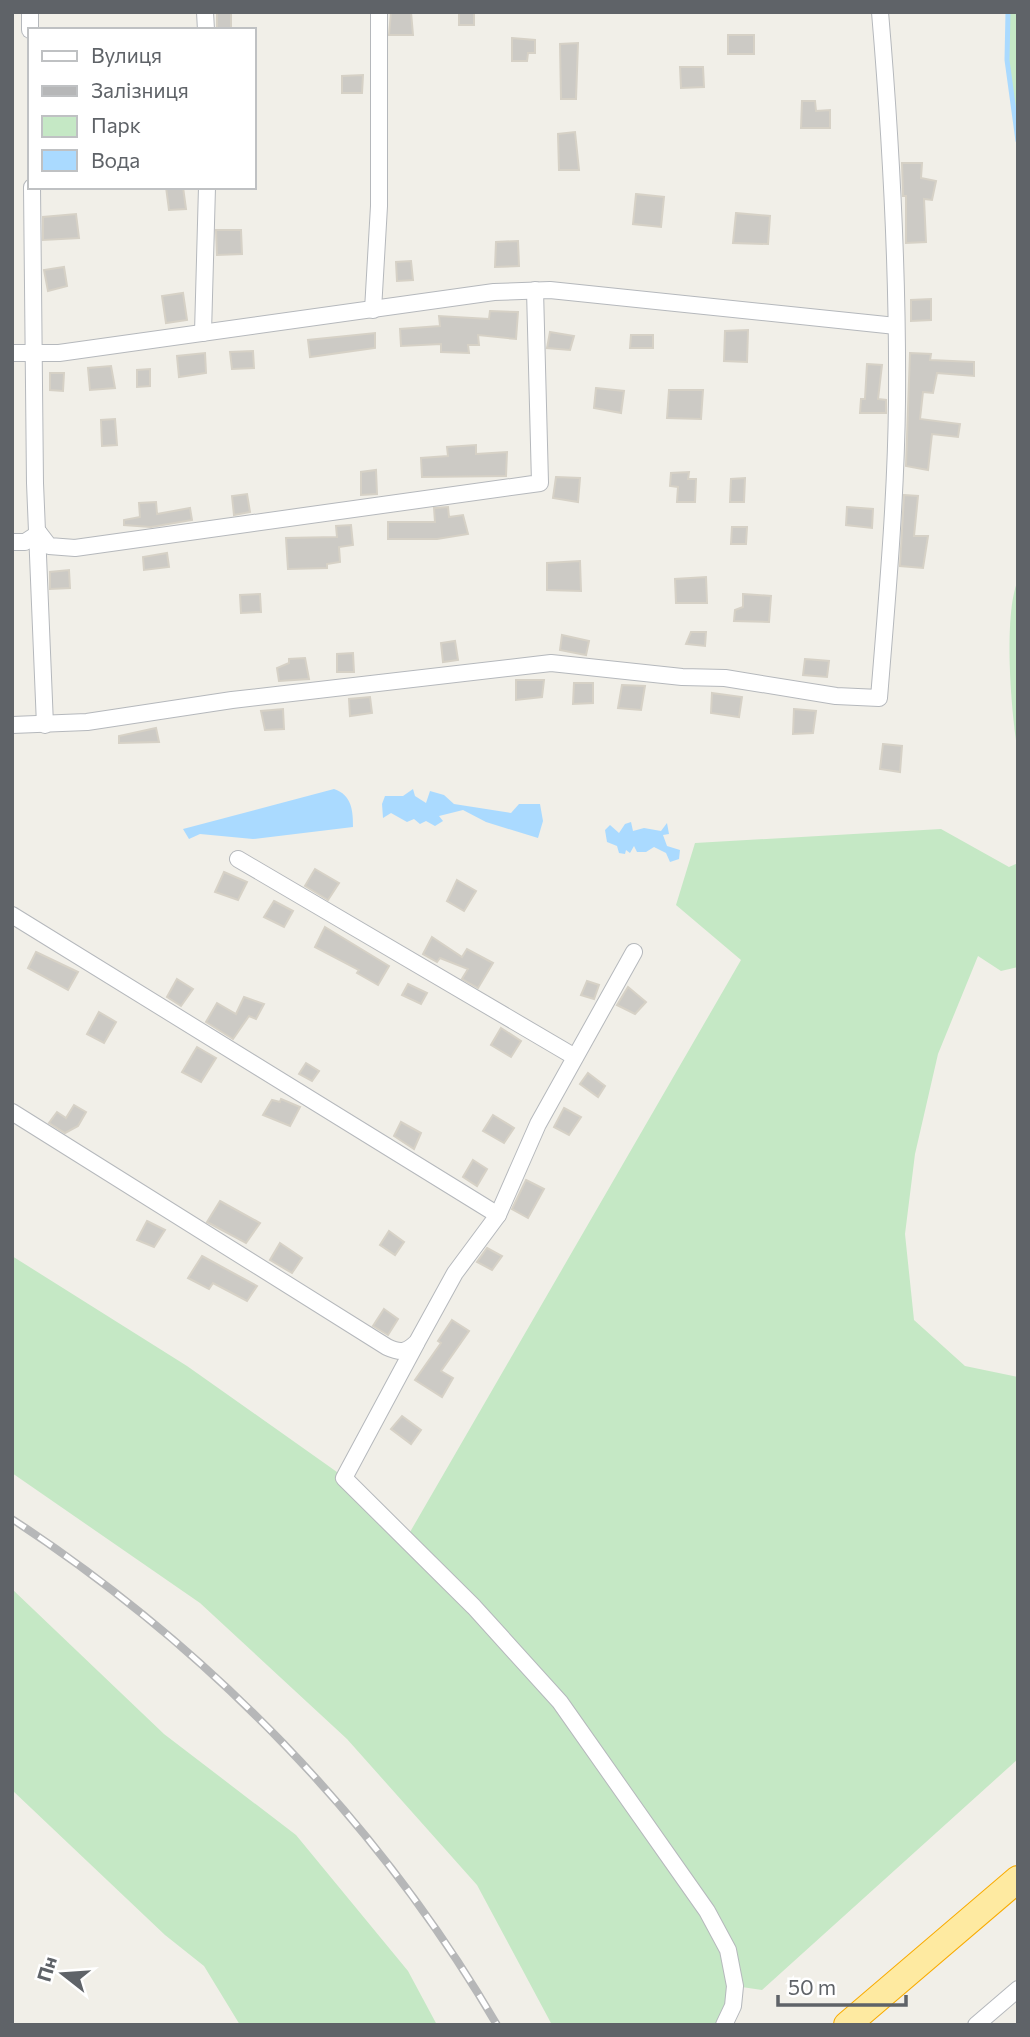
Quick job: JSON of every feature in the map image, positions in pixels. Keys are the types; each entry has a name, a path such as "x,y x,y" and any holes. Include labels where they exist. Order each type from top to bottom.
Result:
{"highway":[{"path":"847,2025 1018,1879"}],"street":[{"path":"373,310 379,206 379,12"},
{"path":"12,725 45,725 551,663 682,677 725,678 836,695 879,698 893,500 896,326 887,92 880,12"},
{"path":"32,189 35,483 45,725"},
{"path":"203,333 207,189"},
{"path":"39,533 49,546 75,548 540,483 535,290"},
{"path":"12,353 59,353 494,292 535,290 896,326"},
{"path":"12,542 25,542 39,533"},
{"path":"238,859 575,1057"},
{"path":"12,915 498,1215"},
{"path":"634,953 538,1124 498,1215 455,1273 344,1478 474,1608 560,1702 707,1911 728,1950 735,1986 733,2006 724,2025"},
{"path":"12,1112 387,1347 399,1353 409,1351 417,1342"},
{"path":"976,2025 1018,1989"}],"green space":[{"path":"1008,12 1018,12 1018,141 1007,60"},
{"path":"1018,580 1018,753 1011,690 1010,640 1013,596"},
{"path":"941,829 1009,867 1018,863 1018,967 1001,971 978,956 938,1054 915,1154 905,1234 914,1320 965,1366 1018,1377 1018,1759 762,1990 735,1986 724,2025 552,2025 477,1885 347,1739 200,1603 12,1473 12,1256 187,1366 344,1477 406,1539 741,960 676,905 695,843"},
{"path":"12,1589 164,1734 296,1835 408,1971 437,2025 240,2025 204,1966 165,1935 12,1790"}],"water":[{"path":"334,789 348,799 353,827 253,839 200,834 189,839 183,829"},
{"path":"413,789 415,796 426,803 430,791 444,795 454,804 511,813 519,804 540,804 543,821 538,838 486,822 463,810 439,816 443,821 435,826 426,821 420,824 414,819 407,822 391,813 383,818 382,804 385,796 403,796"},
{"path":"631,822 633,831 644,828 661,831 667,823 669,834 663,835 667,846 680,850 679,859 670,862 666,853 654,847 646,852 637,852 634,846 630,853 626,850 625,854 619,853 617,846 607,842 605,830 610,825 619,833 625,824"}],"building":[{"path":"217,12 231,12 231,28 217,28"},
{"path":"391,12 411,12 413,35 389,35"},
{"path":"459,12 474,12 474,25 459,25"},
{"path":"728,35 754,35 754,54 728,54"},
{"path":"512,38 535,40 535,53 528,53 527,61 512,61"},
{"path":"578,43 576,99 561,99 560,44"},
{"path":"680,67 703,67 704,87 681,88"},
{"path":"363,75 362,93 342,93 342,76"},
{"path":"802,101 815,101 816,111 830,110 830,128 801,128"},
{"path":"575,132 579,170 559,170 558,134"},
{"path":"902,163 922,163 921,178 936,181 932,200 924,199 926,242 906,243 906,196 903,196"},
{"path":"166,189 183,189 186,209 169,210"},
{"path":"636,194 664,197 661,227 633,224"},
{"path":"736,213 770,216 768,244 733,243"},
{"path":"76,214 79,238 43,240 43,217"},
{"path":"216,230 241,230 242,254 217,255"},
{"path":"518,241 519,266 495,267 496,242"},
{"path":"411,261 413,280 397,281 396,262"},
{"path":"64,267 67,286 48,291 44,270"},
{"path":"183,293 187,320 166,323 162,296"},
{"path":"931,299 931,320 911,321 911,300"},
{"path":"490,311 518,312 516,339 478,335 479,345 468,345 469,353 441,352 441,344 401,346 400,329 440,326 439,316 489,319"},
{"path":"748,330 747,362 724,361 725,331"},
{"path":"550,332 574,336 570,350 547,348"},
{"path":"375,333 375,348 310,357 308,340"},
{"path":"631,335 653,335 653,348 630,348"},
{"path":"253,351 254,368 232,369 230,352"},
{"path":"205,353 206,373 179,377 177,356"},
{"path":"910,353 931,354 930,360 974,362 974,376 937,373 933,393 923,392 920,419 960,424 958,437 932,434 928,470 906,466"},
{"path":"867,364 882,365 878,399 886,400 886,413 860,413 861,399 865,399"},
{"path":"111,366 115,388 90,390 88,368"},
{"path":"150,369 150,386 137,387 137,370"},
{"path":"50,373 64,373 63,391 50,390"},
{"path":"596,388 624,391 621,413 594,408"},
{"path":"669,390 703,390 701,419 667,418"},
{"path":"115,419 117,445 102,446 101,420"},
{"path":"476,445 476,454 507,452 506,476 422,477 421,458 448,456 447,447"},
{"path":"376,470 377,494 361,495 361,472"},
{"path":"689,472 688,479 696,479 695,502 677,502 678,487 670,486 671,473"},
{"path":"556,477 580,478 578,502 553,498"},
{"path":"745,478 744,502 730,502 731,479"},
{"path":"247,494 250,512 234,515 232,496"},
{"path":"904,495 918,496 914,536 928,536 923,568 900,566"},
{"path":"156,502 157,514 190,508 192,520 151,527 124,525 124,520 140,517 139,503"},
{"path":"448,507 449,517 463,515 468,534 437,539 388,539 388,522 435,522 434,508"},
{"path":"847,507 873,509 872,528 846,525"},
{"path":"351,525 353,545 339,547 340,562 327,564 327,568 288,569 286,538 337,537 336,526"},
{"path":"732,527 747,527 746,544 731,544"},
{"path":"167,553 169,567 144,570 143,557"},
{"path":"580,561 581,591 547,590 547,563"},
{"path":"69,570 70,588 50,589 50,572"},
{"path":"706,577 707,603 676,603 675,579"},
{"path":"260,594 261,612 241,613 240,595"},
{"path":"743,594 771,596 769,622 734,621 735,610 743,607"},
{"path":"691,632 706,632 705,646 686,644"},
{"path":"562,635 589,641 586,655 560,650"},
{"path":"455,641 458,660 443,662 441,643"},
{"path":"353,653 354,672 337,672 337,654"},
{"path":"305,658 309,679 279,681 277,668 289,663 289,659"},
{"path":"805,659 829,661 827,677 803,675"},
{"path":"516,680 544,680 542,697 516,700"},
{"path":"574,683 593,683 593,703 573,704"},
{"path":"622,685 645,686 641,710 618,708"},
{"path":"712,693 742,697 739,717 711,713"},
{"path":"370,697 372,713 350,716 349,699"},
{"path":"283,709 284,729 265,730 261,711"},
{"path":"794,709 816,711 813,733 793,734"},
{"path":"156,728 159,742 119,743 119,736"},
{"path":"883,744 902,746 900,772 880,769"},
{"path":"315,869 339,883 328,900 305,886"},
{"path":"224,872 247,882 238,900 215,892"},
{"path":"457,880 476,891 464,911 447,901"},
{"path":"274,901 293,911 284,927 264,917"},
{"path":"325,927 389,966 378,985 357,973 359,970 315,947"},
{"path":"432,937 462,957 467,949 493,963 478,988 462,979 468,969 440,958 437,962 423,954"},
{"path":"36,952 78,972 68,990 28,968"},
{"path":"177,979 193,989 181,1006 167,997"},
{"path":"587,981 599,985 594,999 581,995"},
{"path":"408,984 427,993 421,1004 402,995"},
{"path":"628,987 646,1002 635,1014 617,1005"},
{"path":"244,997 264,1004 256,1019 249,1016 233,1039 206,1022 217,1003 236,1014"},
{"path":"99,1012 116,1022 104,1043 87,1034"},
{"path":"501,1028 521,1041 511,1057 491,1045"},
{"path":"197,1047 216,1058 201,1082 182,1072"},
{"path":"306,1063 319,1071 312,1081 299,1074"},
{"path":"588,1073 605,1086 598,1097 580,1084"},
{"path":"281,1099 300,1107 290,1126 263,1115 272,1100 280,1102"},
{"path":"74,1105 86,1112 78,1126 65,1133 49,1123 57,1112 66,1118"},
{"path":"564,1108 581,1117 569,1135 554,1127"},
{"path":"493,1115 514,1128 504,1143 483,1131"},
{"path":"401,1122 421,1133 414,1149 394,1136"},
{"path":"473,1160 487,1169 477,1186 463,1177"},
{"path":"526,1180 544,1189 528,1218 512,1209"},
{"path":"220,1201 260,1223 246,1243 207,1222"},
{"path":"147,1221 165,1230 154,1247 137,1240"},
{"path":"389,1231 404,1242 395,1255 380,1245"},
{"path":"280,1243 302,1258 292,1273 270,1260"},
{"path":"487,1248 502,1256 492,1270 477,1262"},
{"path":"202,1256 257,1286 247,1301 213,1283 209,1289 188,1278"},
{"path":"384,1309 398,1319 388,1335 373,1326"},
{"path":"452,1320 469,1331 441,1371 453,1378 442,1397 415,1380 441,1343 438,1341"},
{"path":"402,1416 421,1430 411,1444 391,1429"}],"waterway":[{"path":"1008,12 1007,60 1018,141"}],"railway":[{"path":"12,1519 85,1569 154,1624 221,1682 284,1744 343,1809 399,1878 450,1950 497,2025"}]}
